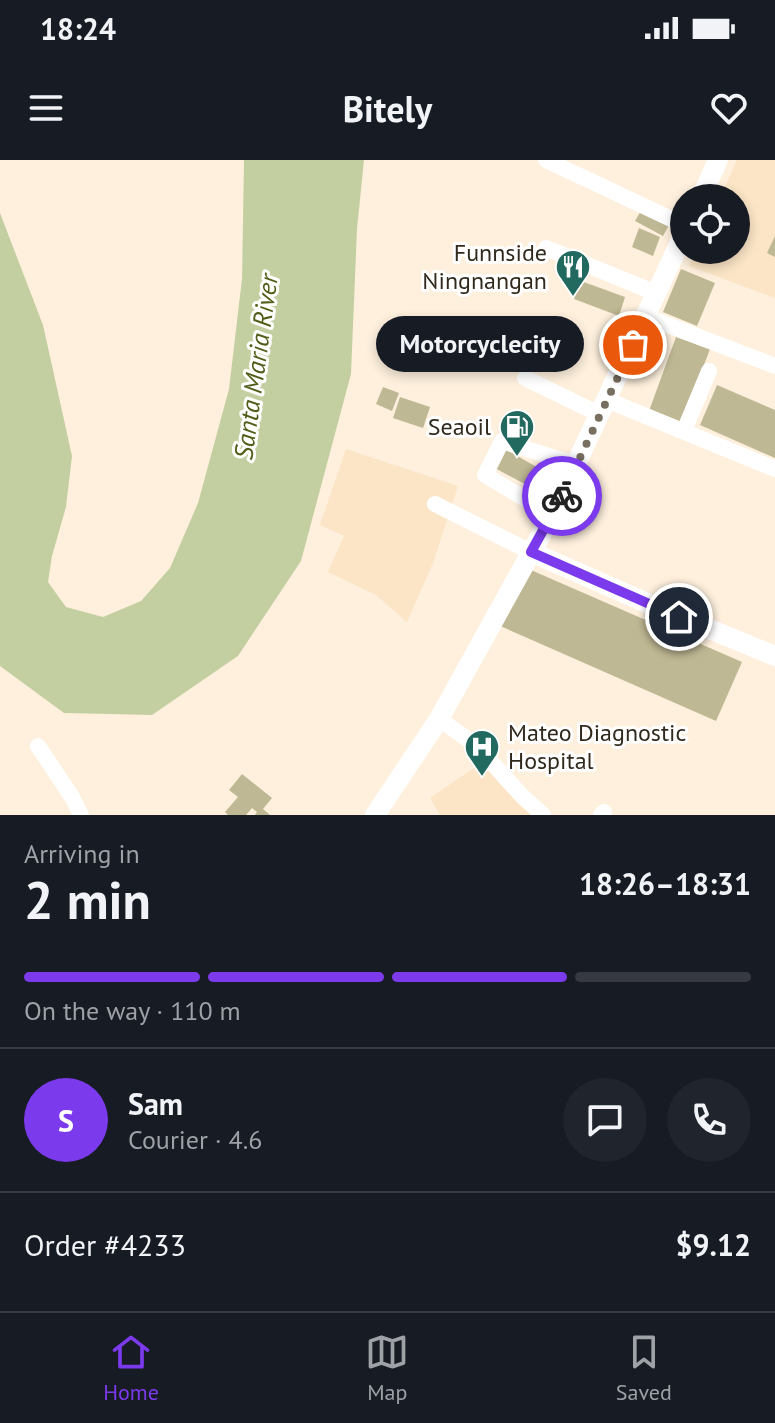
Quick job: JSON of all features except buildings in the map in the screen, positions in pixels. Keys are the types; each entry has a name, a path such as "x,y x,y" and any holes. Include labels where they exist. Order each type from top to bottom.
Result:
{"main road":[{"path":"707,184 718,160"},
{"path":"375,815 439,719 552,515 670,264"},
{"path":"531,552 775,656"}],"street":[{"path":"546,160 670,218"},
{"path":"546,248 656,293"},
{"path":"647,317 775,366"},
{"path":"684,431 709,371"},
{"path":"525,378 603,407 684,431 775,469"},
{"path":"552,515 485,475 502,441 577,465"},
{"path":"435,504 531,552"},
{"path":"439,719 477,746 543,815"},
{"path":"38,746 81,815"}],"shaded area":[{"path":"737,160 775,160 775,298 689,266 750,264 750,184 726,184"},
{"path":"346,449 458,486 433,563 407,622 376,595 328,572 344,536 320,525"},
{"name":"Mateo Diagnostic Hospital","path":"487,759 538,815 440,815 430,798"}],"water":[{"name":"Santa Maria River","path":"244,160 364,160 357,229 351,374 301,561 238,656 152,715 64,713 0,666 0,213 43,325 72,456 66,507 48,582 66,607 103,617 141,601 170,568 198,503 229,389 242,279"}],"way so far":[{"path":"562,496 633,345"}],"place":[{"name":"Funnside Ningnangan","path":"573,298"},
{"name":"Motorcyclecity","path":"633,345"},
{"name":"Seaoil","path":"517,458"},
{"name":"Mateo Diagnostic Hospital","path":"482,778"}],"route":[{"path":"562,496 531,552 679,617"}]}
